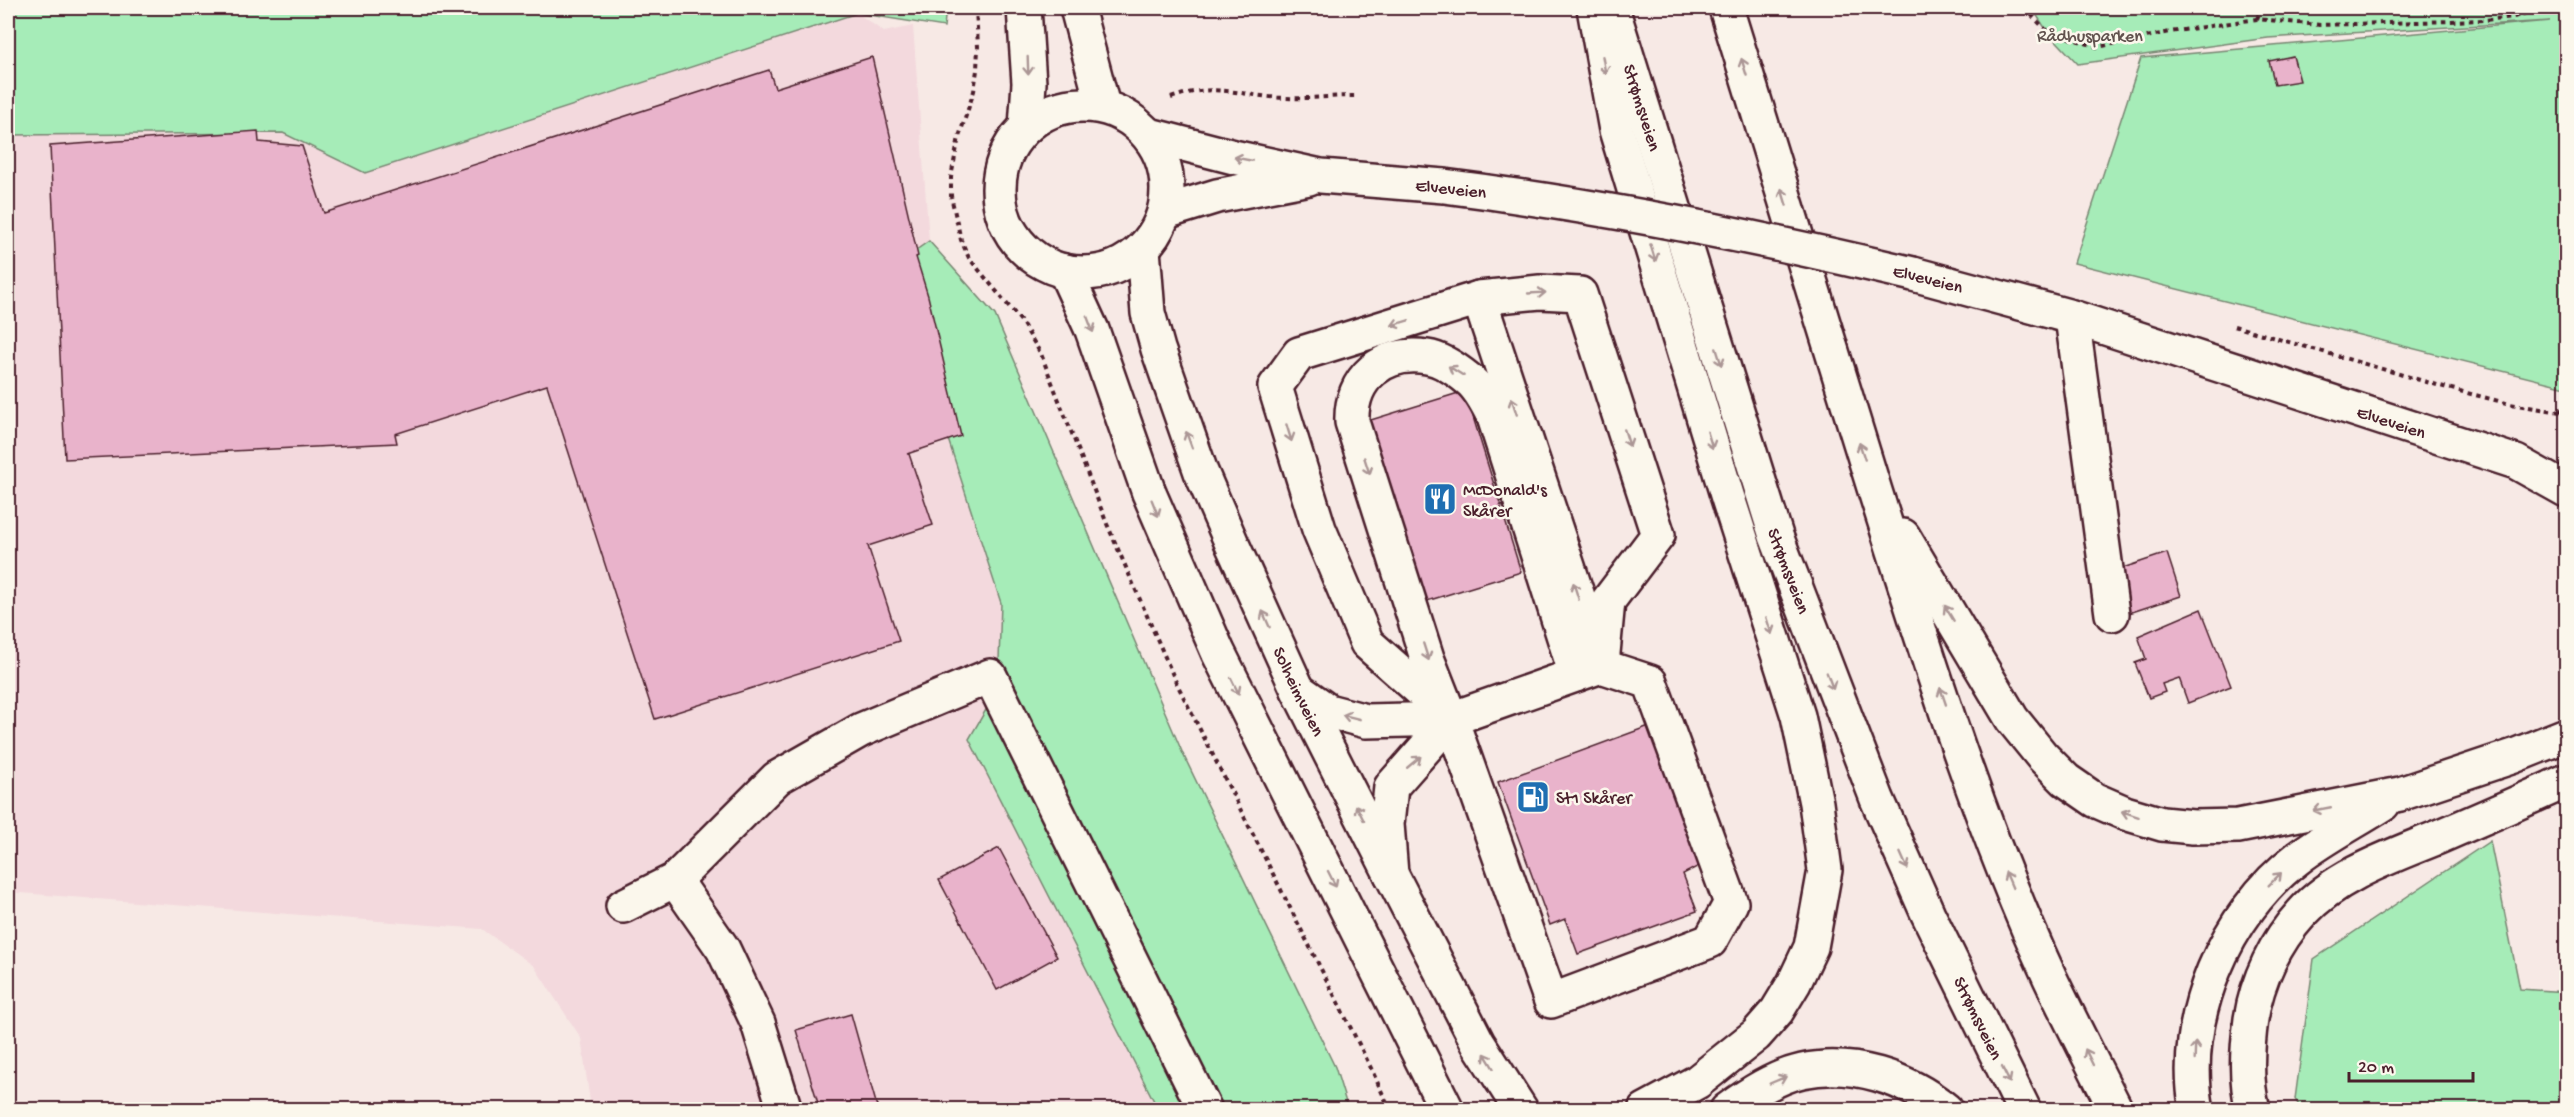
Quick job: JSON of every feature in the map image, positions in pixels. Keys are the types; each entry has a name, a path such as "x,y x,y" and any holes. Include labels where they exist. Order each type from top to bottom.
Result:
{"main road":[{"path":"1024,8 1029,83 1026,127"},
{"path":"1077,8 1103,106"},
{"path":"1594,8 1616,130 1798,716 1816,803 1825,870 1811,947 1777,1011 1755,1035 1706,1075 1646,1110"},
{"name":"Strømsveien","path":"1612,8 1702,301 1788,568 1877,799 1932,924 2024,1110"},
{"path":"1726,8 1917,624 2001,860 2050,977 2116,1110"},
{"path":"1082,104 1103,106 1120,112 1136,122 1149,135 1160,152 1166,171 1168,192 1165,212 1160,226 1143,249 1126,262 1107,270 1086,273 1065,271 1046,265 1029,254 1015,239 1005,221 1000,201 999,181 1003,161 1012,143 1042,114 1061,107 1082,104"},
{"name":"Elveveien","path":"1149,135 1223,155 1321,176 1444,186 1578,204 1792,245 1913,274 2072,316 2516,462 2566,490"},
{"name":"Elveveien","path":"1165,212 1217,196 1321,176"},
{"name":"Solheimveien","path":"1143,249 1148,313 1172,393 1206,482 1298,690 1478,1043 1521,1110"},
{"path":"1065,271 1092,330 1149,493 1213,642 1447,1110"},
{"path":"1451,719 1367,643 1319,529 1275,387 1299,354 1479,298 1540,292 1580,294 1658,535 1608,601 1589,670"},
{"path":"1479,298 1589,670"},
{"path":"2072,316 2112,614"},
{"path":"1298,690 1328,711 1366,721 1451,719 1589,670 1650,682 1731,903 1710,941 1551,1000 1451,719 1427,658 1352,422 1352,405 1357,390 1367,374 1385,362 1407,357 1429,357 1470,380 1483,397 1494,417 1589,670"},
{"name":"Elveveien","path":"2516,462 2566,467"},
{"path":"1873,486 2012,719 2058,772 2096,800 2125,813 2162,824 2193,827 2238,826 2400,794 2514,756 2566,735"},
{"path":"623,906 675,880 777,778 861,730 990,676 1205,1110"},
{"path":"1391,874 1387,824 1391,788 1451,719"},
{"path":"2253,1110 2248,1092 2247,1050 2254,1002 2270,958 2301,913 2333,887 2368,867 2566,781"},
{"path":"2197,1110 2194,1050 2199,1010 2213,970 2229,937 2250,906 2297,858 2400,794"},
{"path":"675,880 723,949 758,1023 785,1110"},
{"path":"1727,1110 1749,1094 1800,1071 1830,1068 1857,1070 1888,1077 1914,1088 1946,1110"}],"path":[{"path":"2025,8 2047,31 2098,47 2170,32 2257,19 2320,25 2484,20 2514,17 2542,8"},
{"path":"2257,19 2261,8"},
{"path":"1171,98 1200,90 1214,89 1285,98 1356,96"},
{"path":"2226,324 2455,390 2510,404 2566,413"},
{"path":"2560,412 2566,404"}],"shaded area":[{"path":"857,13 884,32 913,26 929,241 905,258 905,306 1001,603 998,689 970,739 1158,1109 591,1109 581,1038 534,966 482,929 8,892 8,135 283,133 365,173"}],"green space":[{"path":"8,8 946,8 944,27 857,13 365,173 283,133 8,135"},
{"name":"Rådhusparken","path":"2032,8 2566,8 2566,387 2074,263 2141,58 2550,21 2268,38 2078,64 2047,31"},
{"path":"929,241 995,315 1183,754 1335,1067 1348,1109 1158,1109 969,739 998,689 1001,603 905,306 905,258"},
{"path":"2490,841 2520,989 2566,992 2566,1109 2301,1109 2295,1099 2314,959"}],"building":[{"path":"2293,56 2300,81 2275,85 2269,61"},
{"path":"872,57 918,256 916,257 928,296 961,436 907,454 909,454 933,525 868,546 899,641 655,719 547,385 395,434 397,443 65,459 50,146 258,131 259,142 302,146 324,213 769,70 775,88"},
{"path":"1465,391 1521,572 1417,604 1361,423"},
{"path":"2167,553 2181,596 2129,613 2114,571"},
{"path":"2201,609 2231,686 2188,703 2179,678 2162,684 2165,692 2149,698 2135,663 2146,659 2138,636"},
{"path":"1660,722 1692,809 1680,813 1699,866 1683,874 1697,911 1578,954 1565,919 1550,925 1498,782"},
{"path":"999,848 1057,957 997,990 939,880"},
{"path":"851,1014 878,1110 820,1110 796,1030"}],"place":[{"name":"McDonald's Skårer","path":"1440,499"},
{"name":"St1 Skårer","path":"1533,797"}]}
